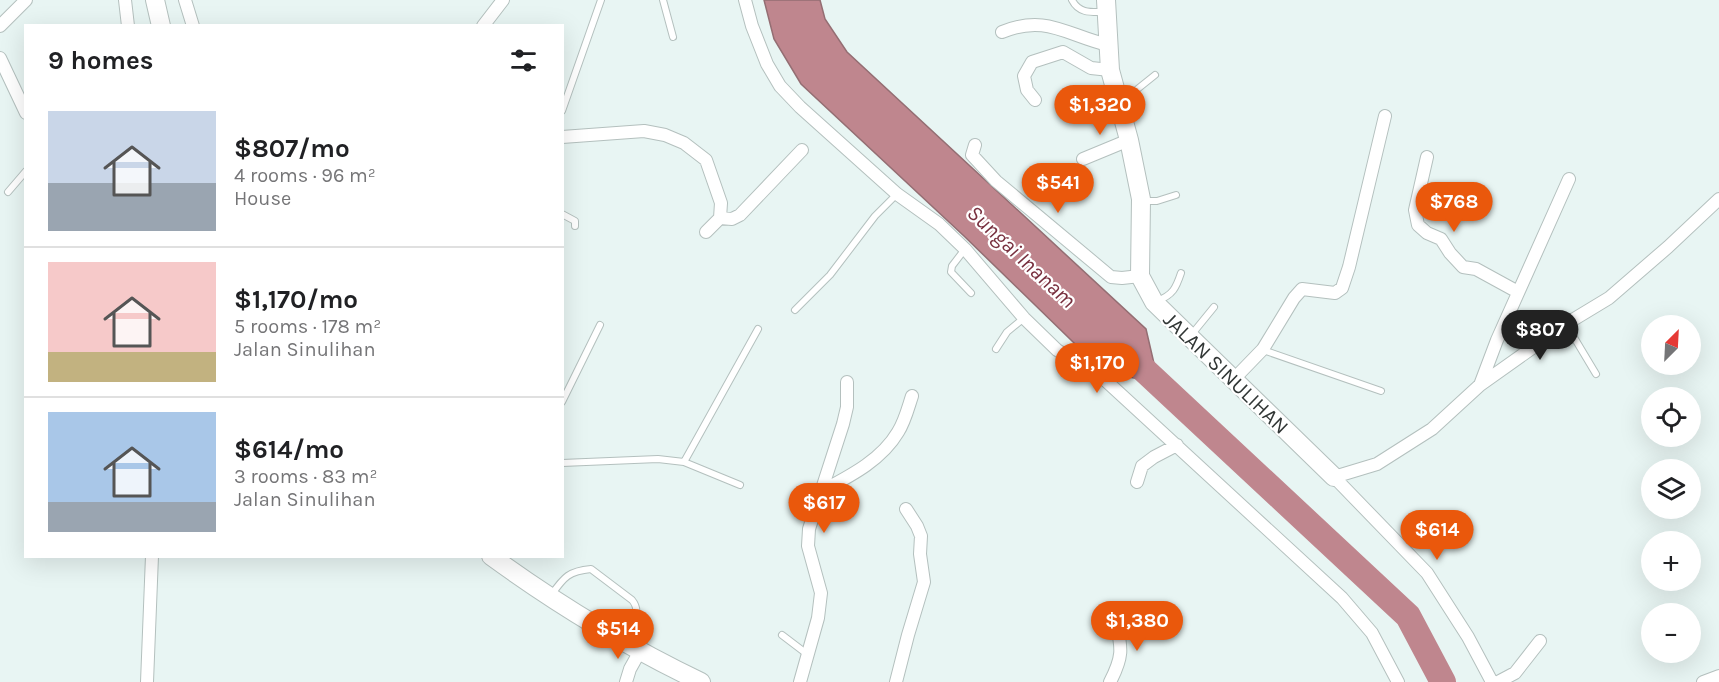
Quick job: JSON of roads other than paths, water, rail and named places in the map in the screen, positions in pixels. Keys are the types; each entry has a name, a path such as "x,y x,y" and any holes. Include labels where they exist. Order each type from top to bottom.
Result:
{"street":[{"path":"0,26 26,0"},
{"path":"125,0 128,24"},
{"path":"155,0 161,24"},
{"path":"184,0 192,24"},
{"path":"485,24 503,0"},
{"path":"745,0 752,26 767,64 780,86 800,107 897,194 939,224 965,249 1024,318 1057,350 1072,357 1104,379 1137,412 1177,445 1342,598 1372,633 1398,682"},
{"name":"JALAN SINULIHAN","path":"1106,6 1110,70 1129,140 1141,199 1140,276 1154,302 1334,477 1427,573 1468,637 1492,682"},
{"path":"1002,32 1014,27 1033,24 1050,25 1108,45"},
{"path":"1035,100 1027,90 1024,76 1032,62 1054,53 1063,52 1091,68 1110,70"},
{"path":"0,58 24,108"},
{"path":"1233,380 1263,349 1302,289 1335,292 1342,288 1350,267 1385,117"},
{"path":"564,137 644,131 665,135 684,143 706,160 721,203 720,218 706,232"},
{"path":"1083,159 1129,140"},
{"path":"975,145 972,155 996,181 1111,277 1140,276"},
{"path":"720,218 732,219 740,215 802,150"},
{"path":"1427,157 1415,210 1418,225 1427,233 1441,239 1463,267 1476,269 1518,292"},
{"path":"1480,385 1518,292 1569,179"},
{"path":"1334,477 1377,464 1432,429 1480,385 1566,324 1609,298 1719,199"},
{"path":"800,682 818,618 820,593 808,546 809,529 843,424 847,407 847,382"},
{"path":"820,492 858,471 884,450 898,433 912,396"},
{"path":"1137,482 1142,466 1177,445"},
{"path":"896,682 924,582 920,554 921,537 906,509"},
{"path":"147,682 152,558"},
{"path":"494,558 550,597 640,651 701,682"},
{"path":"1110,682 1117,669 1122,650 1115,616"},
{"path":"1498,682 1515,673 1540,641"},
{"path":"626,682 640,651"},
{"path":"1703,682 1719,676"}],"lane":[{"path":"564,105 601,0"},
{"path":"663,0 673,37"},
{"path":"1072,0 1076,7 1088,13 1106,6"},
{"path":"1120,103 1155,75"},
{"path":"8,192 24,173"},
{"path":"795,310 830,275 875,216 897,194"},
{"path":"1141,199 1146,202 1157,201 1176,195"},
{"path":"564,215 575,221 575,226"},
{"path":"965,249 952,266 951,272 970,293"},
{"path":"1154,302 1169,297 1175,290 1181,273"},
{"path":"1189,337 1214,307"},
{"path":"996,349 1007,332 1024,318"},
{"path":"1566,324 1596,374"},
{"path":"564,398 600,326"},
{"path":"684,462 758,329"},
{"path":"1263,349 1381,391"},
{"path":"564,463 658,459 684,462 740,485"},
{"path":"550,597 567,575 577,570 591,569 637,606 636,617 624,641"},
{"path":"782,635 808,655"}],"water":[{"path":"764,0 820,0 825,19 847,52 1146,329 1156,372 1149,380 1106,374 964,236 801,84 774,39"}],"waterway":[{"name":"Sungai Inanam","path":"1127,354 1408,616 1443,682"}]}
